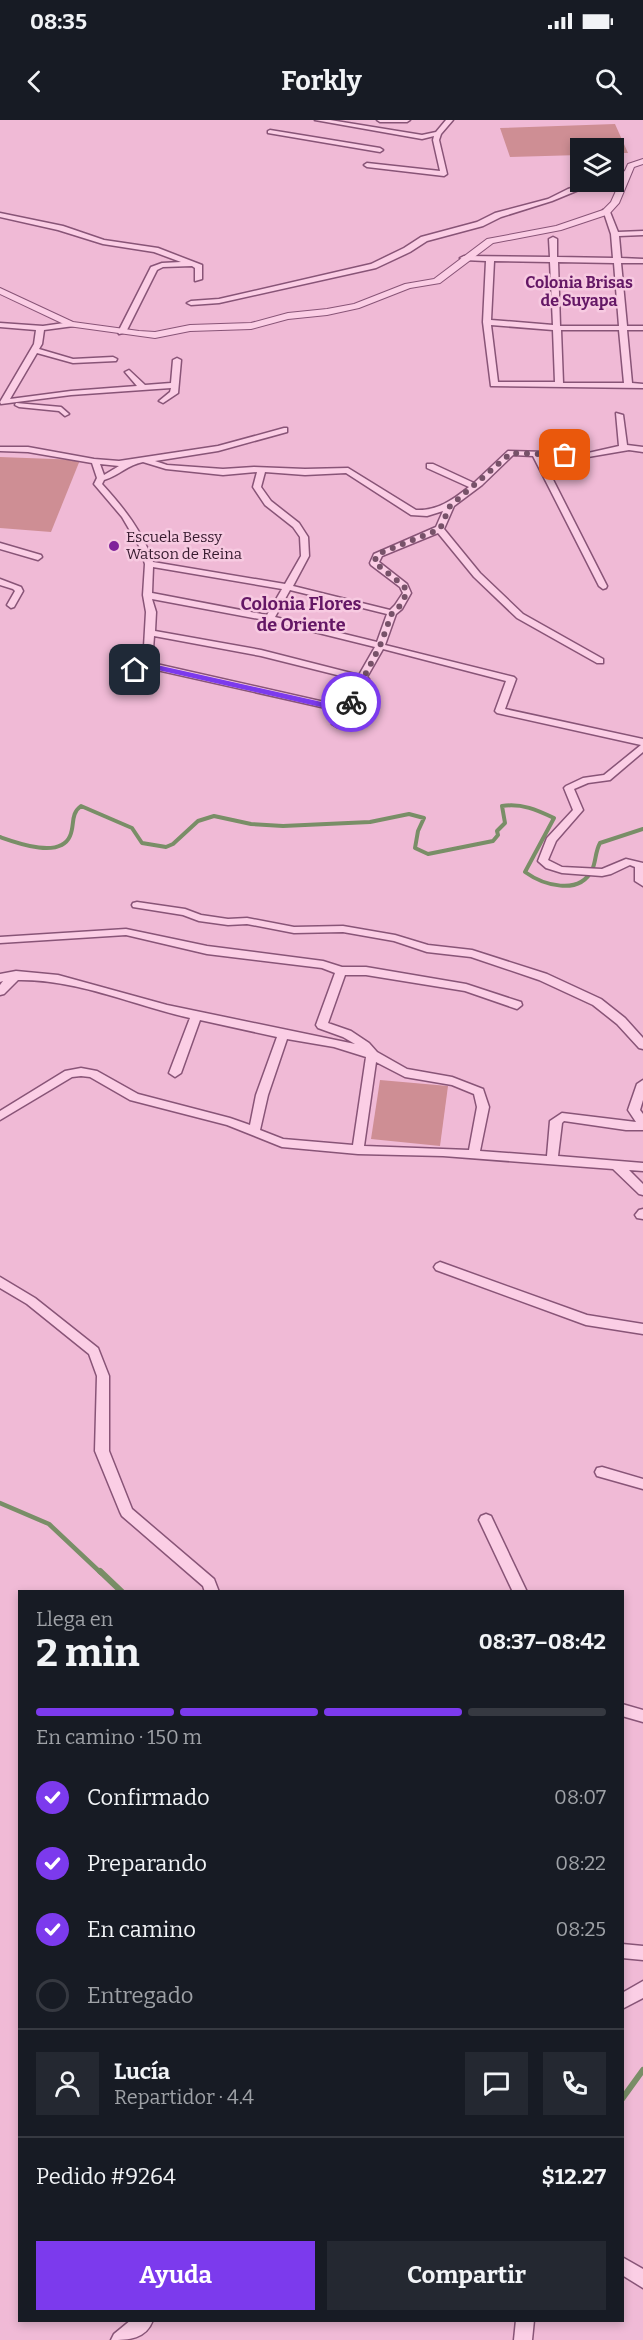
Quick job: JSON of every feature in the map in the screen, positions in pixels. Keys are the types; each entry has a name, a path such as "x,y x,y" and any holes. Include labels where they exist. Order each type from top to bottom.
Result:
{"street":[{"path":"318,120 422,137 438,133"},
{"path":"380,120 407,120"},
{"path":"397,134 366,164 444,174 436,140 438,133 450,120"},
{"path":"270,132 380,150"},
{"path":"0,325 40,328 70,324 155,335 190,328 251,326 288,316 356,306 408,286 438,281 455,269 464,258 490,241 558,228 606,212 615,203 632,164 643,161"},
{"path":"624,173 628,172"},
{"path":"191,303 219,301 373,266 424,239 480,224 498,215 550,200 570,190"},
{"path":"606,212 615,234 628,386"},
{"path":"0,215 60,228 103,242 154,250 199,267 198,279"},
{"path":"615,234 643,233"},
{"path":"553,239 560,385"},
{"path":"464,258 643,261"},
{"path":"490,259 487,322 494,384 643,386"},
{"path":"122,332 154,269 162,265 190,266 193,264"},
{"path":"0,291 70,324"},
{"path":"487,322 556,328 643,328"},
{"path":"2,401 34,350 40,328"},
{"path":"34,350 73,361 113,359"},
{"path":"163,401 174,393 177,360"},
{"path":"129,372 143,388"},
{"path":"2,401 175,385"},
{"path":"2,401 61,409 65,414"},
{"path":"619,415 623,446"},
{"path":"0,449 39,450 116,464 235,445 284,430"},
{"path":"144,460 166,467 223,472 261,469 348,470 414,513 432,513 450,506 511,453 586,455 607,452 623,446 643,450"},
{"path":"536,454 603,586"},
{"path":"95,461 101,478 98,484 126,516 143,546 149,564 147,595 151,612 148,665"},
{"path":"101,478 112,475 129,462"},
{"path":"430,466 474,486"},
{"path":"261,469 257,487 268,503 296,525 304,537 305,556 270,618"},
{"path":"337,724 364,679 380,646 392,613 399,607 407,593 404,586 374,562 378,554 440,529 450,506"},
{"path":"440,529 477,575 520,616 600,661"},
{"path":"0,546 38,557"},
{"path":"149,564 287,587 392,613"},
{"path":"0,582 17,587 19,591 11,605"},
{"path":"147,595 270,618 511,679 500,711 643,742"},
{"path":"150,633 261,653 364,679"},
{"path":"115,674 148,665 347,710"},
{"path":"643,747 607,778 586,780 569,788 578,810 552,840 543,861 554,870 576,873 605,873 624,861 632,862 640,866 640,881 643,883"},
{"path":"137,905 184,912 199,918 228,922 247,921 294,930 344,929 395,938 427,948 472,954 543,977 597,1002 621,1021 643,1045"},
{"path":"0,940 126,932 207,950 323,965 341,971 366,971 466,988 517,1005"},
{"path":"341,971 322,1025 348,1034 372,1054 358,1150"},
{"path":"0,978 17,974 46,977 106,989 156,1006 256,1029 284,1032 352,1047 372,1054 408,1073 462,1082 479,1092 483,1107 474,1154"},
{"path":"0,991 17,974"},
{"path":"175,1073 197,1014"},
{"path":"254,1132 262,1095 284,1032"},
{"path":"0,1116 69,1074 81,1072 93,1074 134,1097 230,1122 282,1143 358,1150 474,1154 643,1167"},
{"path":"552,1160 556,1121 562,1117 626,1126 643,1124 634,1110 643,1084"},
{"path":"616,1165 643,1191"},
{"path":"440,1267 586,1320 643,1329"},
{"path":"0,1282 31,1301 94,1351 103,1376 102,1451 127,1512 209,1583 211,1590"},
{"path":"602,1472 643,1484"},
{"path":"486,1520 519,1590"},
{"path":"624,1711 643,1716"},
{"path":"624,1951 643,1953"},
{"path":"624,2001 643,1989"},
{"path":"624,2266 643,2279"},
{"path":"120,2340 142,2322"},
{"path":"523,2340 525,2322"}],"shaded area":[{"path":"615,124 621,138 570,138 570,155 510,157 500,128"},
{"path":"0,457 80,460 51,532 0,528"},
{"path":"380,1080 448,1086 440,1146 371,1139"}],"waterway":[{"path":"0,837 38,847 57,847 65,843 70,836 74,816 81,806 132,828 142,843 166,847 173,844 198,821 214,816 251,824 283,826 370,822 409,814 424,818 418,831 415,848 428,854 493,841 498,835 497,831 505,823 502,806 516,805 554,818 525,872 541,881 560,886 579,883 586,878 592,870 600,843 643,829"},
{"path":"0,1503 49,1524 101,1573"},
{"path":"100,1571 120,1590"},
{"path":"624,2096 643,2070"}],"way so far":[{"path":"351,702 380,646 392,613 399,607 407,593 404,586 374,562 378,554 440,529 450,506 511,453 565,455"}],"place":[{"name":"Escuela Bessy Watson de Reina","path":"114,546"}],"district":[{"name":"Colonia Brisas de Suyapa","path":"579,291"},
{"name":"Colonia Flores de Oriente","path":"301,614"}],"route":[{"path":"135,670 148,665 347,710 351,702"}]}
